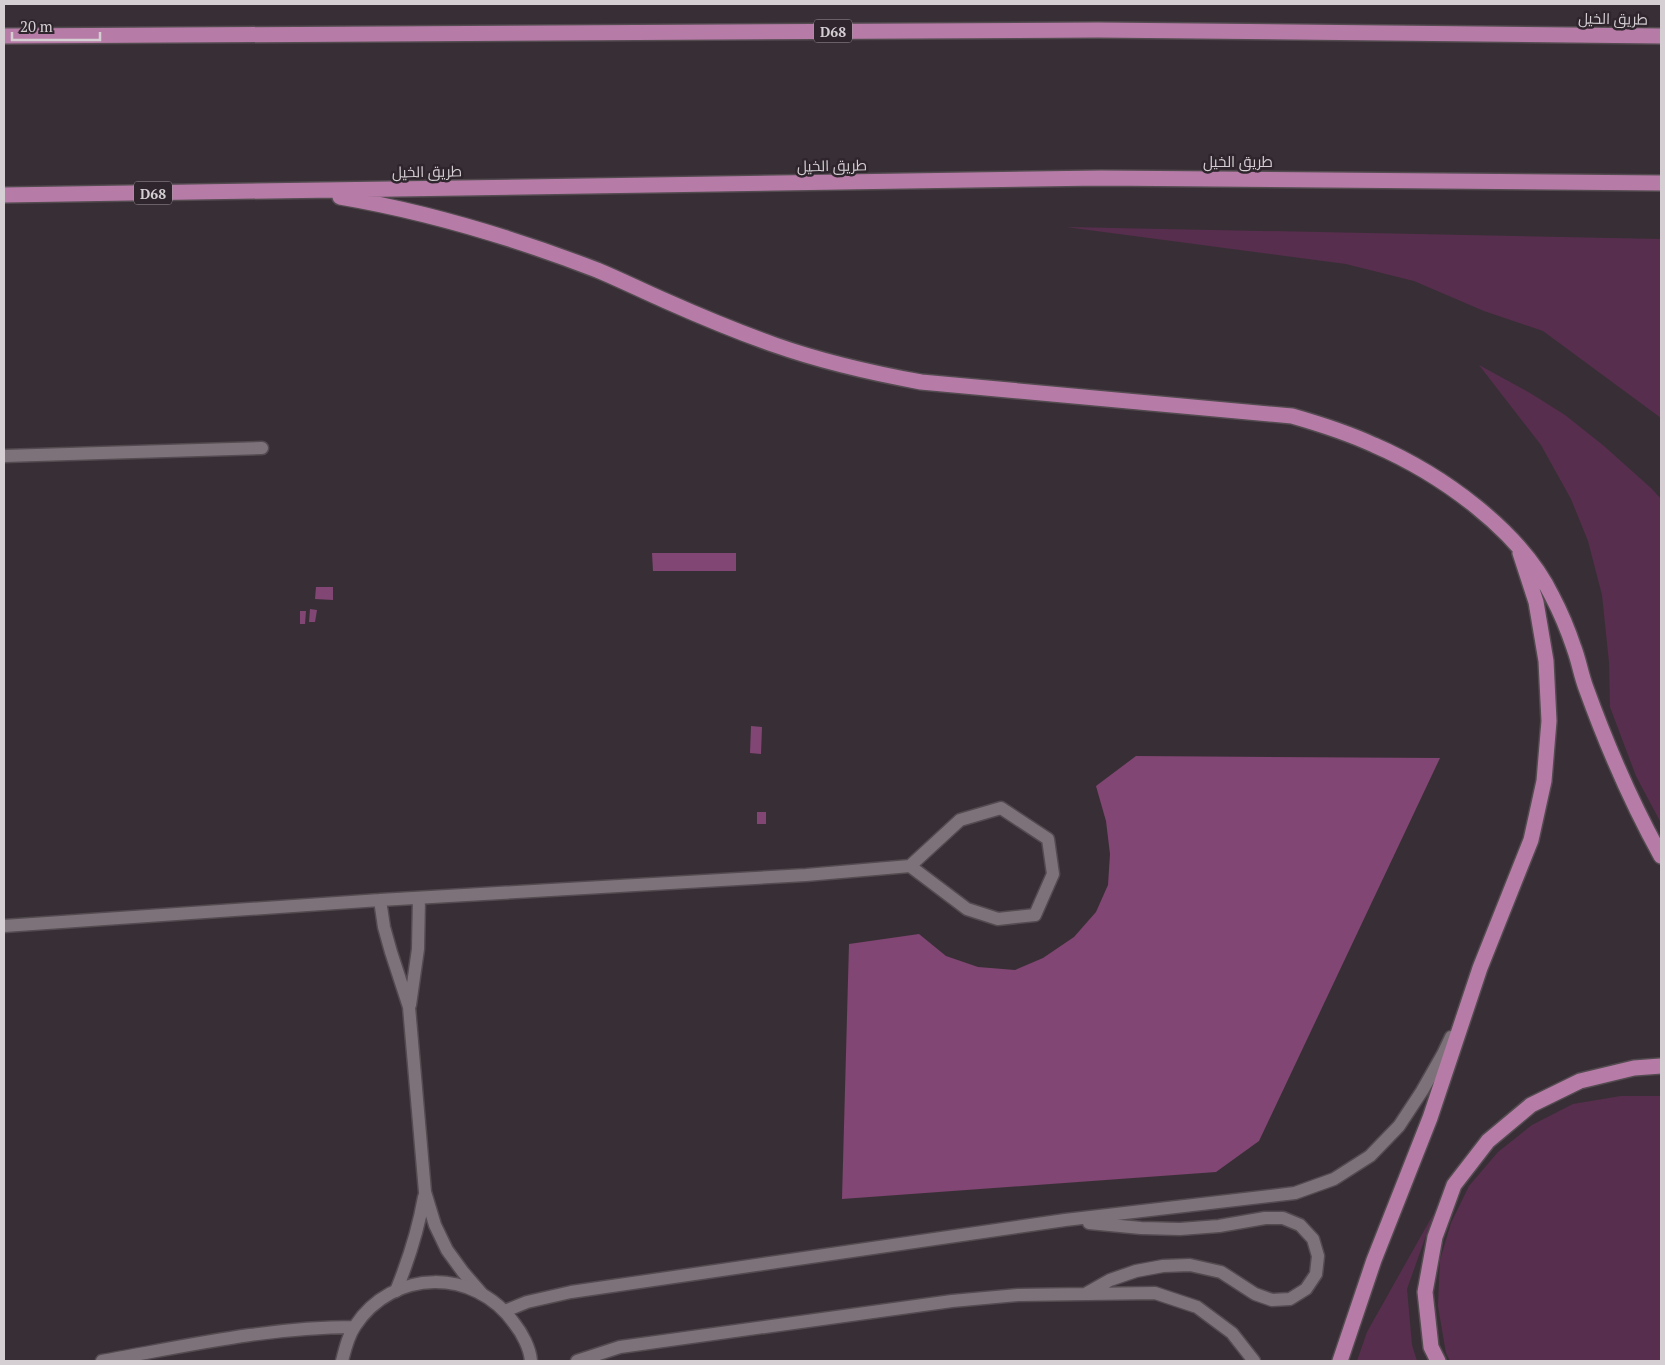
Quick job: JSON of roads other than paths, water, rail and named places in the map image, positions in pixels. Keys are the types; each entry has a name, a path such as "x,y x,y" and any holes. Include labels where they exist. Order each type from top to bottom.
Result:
{"highway":[{"name":"طريق الخيل","path":"4,36 1098,30 1661,36"},
{"name":"طريق الخيل","path":"4,194 1101,178 1661,183"},
{"path":"301,190 421,214 521,243 598,271 667,302 774,345 867,372 921,382 1292,416 1335,429 1375,445 1414,465 1451,488 1486,515 1518,545 1536,568 1560,612 1575,649 1582,678 1606,741 1661,856"},
{"path":"1340,1361 1374,1260 1430,1118 1480,968 1531,840 1544,781 1549,721 1546,661 1536,602 1518,545"},
{"path":"1438,1361 1431,1347 1426,1292 1435,1237 1454,1185 1488,1141 1530,1105 1580,1081 1634,1068 1661,1066"}],"street":[{"path":"4,456 262,448"},
{"path":"4,926 380,900 806,875 910,866 960,820 1001,808 1048,839 1053,874 1035,915 998,919 967,908 910,866"},
{"path":"409,1007 418,949 419,898"},
{"path":"380,900 391,952 409,1007 425,1192 434,1225 447,1250 463,1272 482,1294 505,1311 521,1333 531,1361"},
{"path":"505,1311 527,1302 571,1292 1065,1220 1295,1193 1334,1179 1370,1156 1399,1126 1443,1054 1480,968"},
{"path":"396,1291 419,1230 425,1192"},
{"path":"1065,1220 1141,1228 1180,1229 1219,1226 1265,1218 1283,1218 1300,1225 1313,1239 1318,1256 1316,1274 1306,1289 1290,1299 1272,1300 1255,1294 1221,1272 1190,1265 1163,1266 1136,1271 1110,1280 1084,1294"},
{"path":"342,1361 345,1346 354,1326 379,1300 396,1291 417,1284 439,1282 461,1285 482,1294"},
{"path":"577,1361 620,1347 943,1302 1018,1295 1155,1293 1197,1307 1232,1333 1254,1361"},
{"path":"102,1361 245,1335 306,1328 354,1326"}]}
